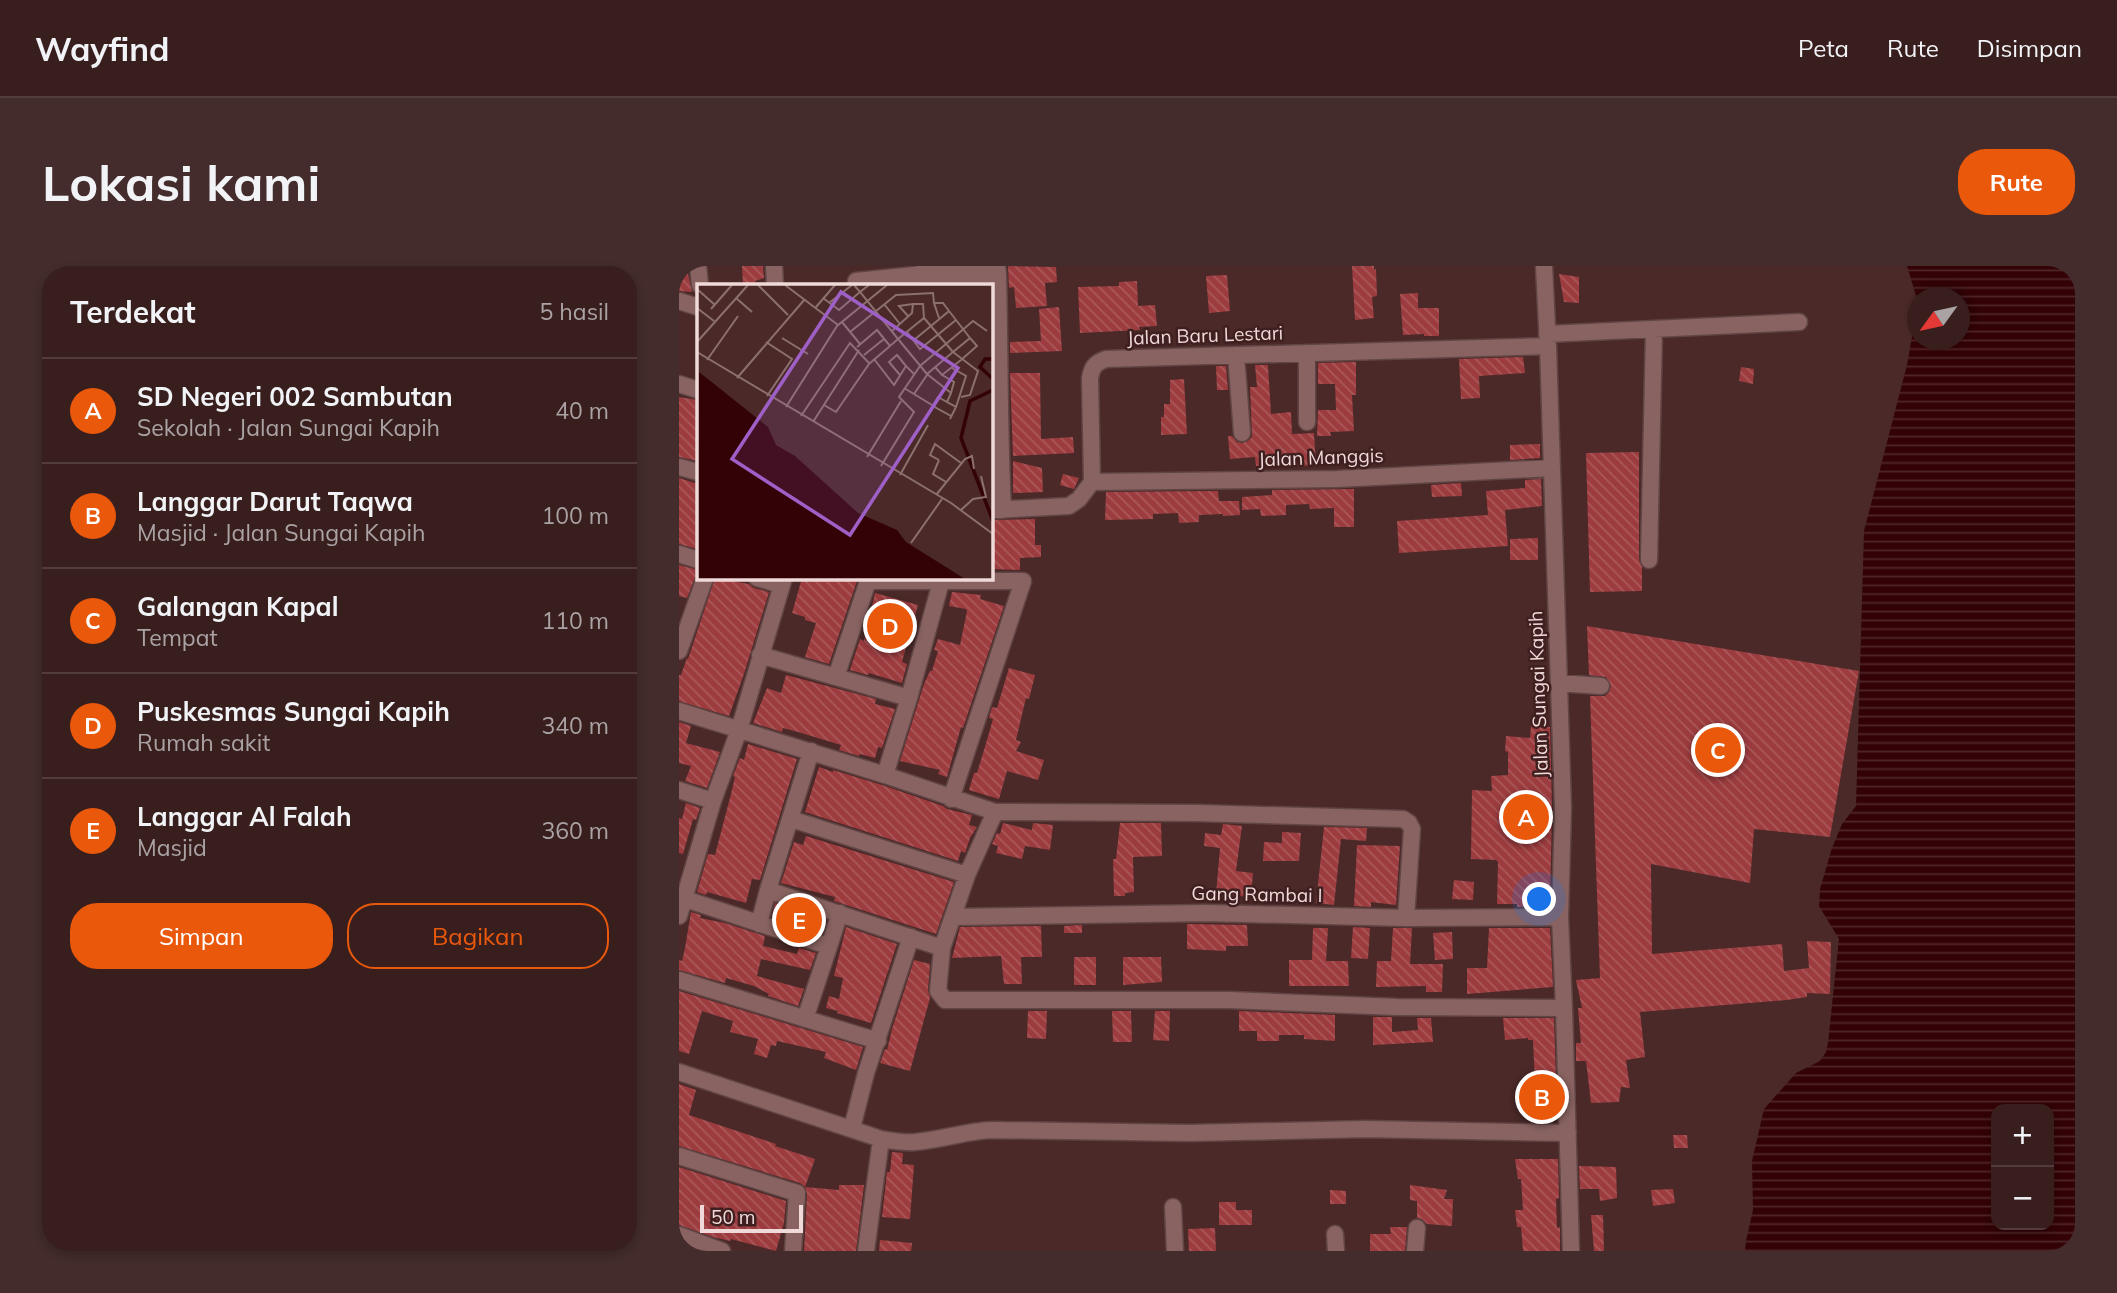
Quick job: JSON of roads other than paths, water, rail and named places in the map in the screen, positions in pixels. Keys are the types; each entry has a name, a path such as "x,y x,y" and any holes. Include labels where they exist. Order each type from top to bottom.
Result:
{"street":[{"path":"698,266 699,284"},
{"path":"774,266 775,284"},
{"name":"Jalan Sungai Kapih","path":"1543,266 1548,340 1563,808 1560,917 1571,1251"},
{"path":"856,277 924,270 997,270 997,510 1069,506 1079,499 1092,482"},
{"path":"679,301 697,307"},
{"name":"Jalan Baru Lestari","path":"1092,482 1090,378 1096,363 1106,359 1307,353 1548,340 1654,330 1799,322"},
{"path":"1649,560 1654,330"},
{"path":"1307,353 1307,422"},
{"path":"1236,355 1243,433"},
{"path":"679,383 697,390"},
{"path":"679,467 697,472"},
{"name":"Jalan Manggis","path":"1092,482 1337,479 1552,468"},
{"path":"679,554 697,560"},
{"path":"679,651 682,632 705,579"},
{"path":"836,677 869,579 941,582 1023,580 951,799"},
{"path":"679,916 713,801 739,730 783,581"},
{"path":"885,775 941,582"},
{"path":"760,655 909,698"},
{"path":"1559,683 1601,686"},
{"path":"679,711 995,812 1197,813 1403,820 1409,823 1412,830 1406,918"},
{"path":"759,924 811,751"},
{"path":"679,790 713,801"},
{"path":"995,812 967,875 942,948 938,991 945,1000 1229,1000 1397,1007 1564,1007"},
{"path":"791,819 967,875"},
{"path":"768,890 942,948"},
{"path":"685,899 828,946"},
{"path":"805,1019 840,913"},
{"name":"Gang Rambai I","path":"953,916 1206,913 1406,918 1560,917"},
{"path":"852,1128 866,1073 911,937"},
{"path":"679,980 878,1041"},
{"path":"679,1072 881,1139 914,1142 970,1131 992,1130 1189,1133 1366,1129 1568,1133"},
{"path":"866,1251 881,1139"},
{"path":"679,1156 797,1193 793,1251"},
{"path":"1173,1207 1175,1251"},
{"path":"1415,1251 1417,1228"},
{"path":"1335,1234 1336,1251"},
{"path":"679,1235 722,1251"}],"place":[{"name":"Puskesmas Sungai Kapih","path":"890,626"},
{"name":"Galangan Kapal","path":"1718,750"},
{"name":"SD Negeri 002 Sambutan","path":"1526,817"},
{"name":"Langgar Al Falah","path":"799,920"},
{"name":"Langgar Darut Taqwa","path":"1542,1097"}]}
